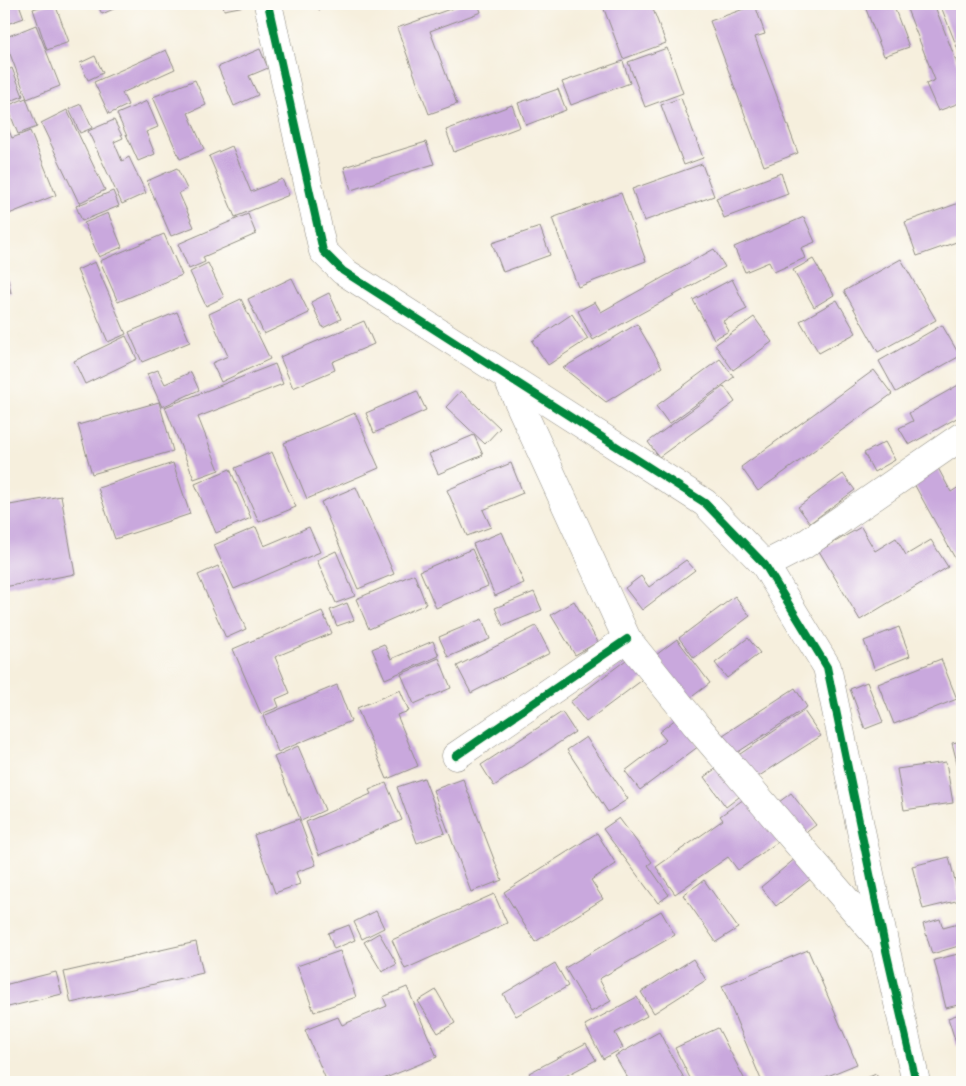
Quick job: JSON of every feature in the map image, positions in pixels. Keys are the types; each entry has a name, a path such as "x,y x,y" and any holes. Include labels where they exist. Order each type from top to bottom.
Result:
{"street":[{"path":"268,4 323,251 343,271 705,503 765,565 827,667 885,946 916,1082"},
{"path":"507,376 627,639 696,725 885,946"},
{"path":"765,565 804,544 962,436"},
{"path":"456,756 627,639"}],"building":[{"path":"4,4 19,4 24,18 4,25"},
{"path":"55,4 69,42 47,50 33,9"},
{"path":"97,4 125,4 102,14"},
{"path":"223,4 250,4 250,5 224,10"},
{"path":"317,4 339,4 319,10"},
{"path":"464,4 478,4 481,12 430,31 457,104 429,114 397,28"},
{"path":"602,4 651,4 666,43 623,59"},
{"path":"864,4 893,4 909,47 884,56"},
{"path":"905,4 934,4 962,76 962,102 938,111 926,84 935,80"},
{"path":"940,4 962,4 962,60"},
{"path":"755,5 765,34 755,37 798,153 764,166 710,21"},
{"path":"36,25 60,86 27,99 4,38"},
{"path":"667,48 683,93 645,107 628,62"},
{"path":"260,49 268,68 249,76 258,95 234,106 218,67"},
{"path":"166,50 175,69 122,93 128,105 109,114 94,82"},
{"path":"95,56 103,73 88,80 80,63"},
{"path":"623,61 630,83 571,105 562,82"},
{"path":"12,68 23,96 6,103 4,98 4,72"},
{"path":"195,80 206,105 188,113 204,149 180,159 153,97"},
{"path":"558,89 566,110 526,125 518,103"},
{"path":"26,98 37,127 18,134 7,106"},
{"path":"681,98 703,158 684,165 661,105"},
{"path":"147,101 158,127 146,132 155,154 138,161 117,114"},
{"path":"81,104 92,128 80,133 69,109"},
{"path":"512,105 520,127 454,152 446,130"},
{"path":"67,110 105,190 79,203 41,123"},
{"path":"4,118 12,138 30,131 56,195 4,216"},
{"path":"114,120 123,138 114,142 122,161 129,157 146,193 122,204 88,131"},
{"path":"426,142 434,164 351,190 344,167"},
{"path":"232,146 251,192 282,179 289,195 235,217 209,156"},
{"path":"702,164 714,196 644,221 632,189"},
{"path":"177,168 187,189 179,193 194,227 171,236 147,181"},
{"path":"781,173 788,194 724,218 716,198"},
{"path":"113,191 119,206 82,221 76,206"},
{"path":"621,193 646,261 578,287 552,218"},
{"path":"962,202 962,240 917,256 905,222"},
{"path":"108,213 122,247 99,257 84,223"},
{"path":"248,214 256,234 203,257 205,262 189,269 178,244"},
{"path":"804,217 815,242 801,248 805,258 774,272 769,262 745,272 734,247"},
{"path":"540,227 550,255 503,272 492,243"},
{"path":"164,234 182,275 118,302 100,261"},
{"path":"714,249 725,267 593,340 578,311 595,302 601,312"},
{"path":"813,259 834,295 814,307 793,270"},
{"path":"901,259 936,320 878,352 844,291"},
{"path":"4,262 11,293 4,294"},
{"path":"95,262 126,334 108,342 77,270"},
{"path":"208,263 224,297 206,306 190,272"},
{"path":"292,278 309,313 264,334 248,299"},
{"path":"732,279 747,309 723,321 729,331 714,339 693,300"},
{"path":"329,293 341,319 323,328 311,302"},
{"path":"241,299 270,359 221,382 212,363 228,356 209,314"},
{"path":"837,300 856,333 819,353 800,321"},
{"path":"177,312 190,342 142,362 129,332"},
{"path":"572,314 588,339 548,365 532,341"},
{"path":"754,317 772,342 733,370 715,345"},
{"path":"364,321 374,344 332,362 335,370 293,388 280,357"},
{"path":"637,324 662,367 606,402 563,368"},
{"path":"942,325 960,356 896,392 879,361"},
{"path":"126,336 137,359 85,384 74,361"},
{"path":"720,359 734,377 669,424 656,406"},
{"path":"275,364 283,384 198,417 219,470 194,479 165,407"},
{"path":"158,370 165,384 191,372 199,390 162,407 147,374"},
{"path":"874,370 892,394 758,491 741,467"},
{"path":"962,383 962,415 909,445 899,428 913,421 909,413"},
{"path":"724,386 735,402 659,457 648,442"},
{"path":"417,391 426,410 374,433 366,413"},
{"path":"461,391 500,428 485,444 446,407"},
{"path":"159,402 173,451 92,474 78,425"},
{"path":"355,413 379,468 307,499 284,443"},
{"path":"474,435 483,455 438,474 429,454"},
{"path":"885,442 895,460 874,472 864,453"},
{"path":"272,452 296,507 259,522 235,468"},
{"path":"173,463 190,514 115,539 98,488"},
{"path":"511,463 523,493 483,510 491,527 467,536 447,490"},
{"path":"938,468 951,492 962,485 962,571 913,482"},
{"path":"230,469 251,518 216,533 195,484"},
{"path":"843,474 855,490 810,523 798,507"},
{"path":"356,487 394,574 358,589 321,502"},
{"path":"61,496 75,574 4,587 4,506"},
{"path":"256,527 264,546 309,527 320,552 234,589 214,545"},
{"path":"861,527 875,551 896,538 906,555 931,540 948,567 860,620 819,551"},
{"path":"502,532 524,583 495,596 473,544"},
{"path":"472,549 488,586 436,608 420,571"},
{"path":"336,551 355,596 336,603 317,560"},
{"path":"686,560 695,570 642,610 625,588 641,576 649,587"},
{"path":"218,566 246,629 226,638 198,575"},
{"path":"414,574 426,604 369,629 356,599"},
{"path":"534,592 542,610 503,626 495,608"},
{"path":"735,596 750,616 694,658 679,638"},
{"path":"574,601 598,642 575,655 551,615"},
{"path":"347,603 354,620 337,626 330,610"},
{"path":"322,611 332,633 275,657 290,693 276,699 279,707 261,714 233,649"},
{"path":"482,619 490,639 448,657 439,637"},
{"path":"536,626 550,653 471,693 457,666"},
{"path":"899,627 910,656 875,670 864,641"},
{"path":"748,638 760,653 727,678 715,663"},
{"path":"677,639 710,683 689,699 656,655"},
{"path":"433,641 439,656 385,679 372,649 384,644 391,659"},
{"path":"630,657 645,678 586,722 570,702"},
{"path":"439,658 451,688 414,704 401,674"},
{"path":"941,659 957,699 894,724 878,684"},
{"path":"867,682 883,722 865,729 850,689"},
{"path":"337,685 351,721 278,752 263,716"},
{"path":"795,688 807,707 732,756 720,737"},
{"path":"400,690 409,711 397,715 418,766 387,779 357,708"},
{"path":"804,711 821,736 753,780 737,756"},
{"path":"562,712 575,732 494,786 481,765"},
{"path":"677,718 699,746 640,790 625,771 666,740 659,732"},
{"path":"586,737 628,799 608,812 567,750"},
{"path":"962,741 962,782 952,743"},
{"path":"298,746 325,810 301,821 274,757"},
{"path":"946,762 953,803 904,810 897,769"},
{"path":"721,765 743,794 726,807 704,777"},
{"path":"424,778 445,833 417,843 397,787"},
{"path":"463,779 502,880 471,892 433,790"},
{"path":"386,783 402,820 319,855 306,822 371,794 369,790"},
{"path":"791,793 816,825 800,837 775,805"},
{"path":"747,797 778,842 738,870 728,857 675,894 656,867 723,820 720,816"},
{"path":"619,818 652,862 648,865 669,895 658,903 603,829"},
{"path":"299,819 316,865 296,872 300,884 275,893 254,835"},
{"path":"597,833 616,864 591,880 603,899 535,942 504,892"},
{"path":"949,857 960,900 923,909 912,866"},
{"path":"796,858 812,878 776,906 761,887"},
{"path":"704,880 738,928 716,942 683,895"},
{"path":"494,894 507,923 405,969 392,940"},
{"path":"376,911 384,928 362,939 354,922"},
{"path":"661,911 675,935 599,979 611,1001 591,1012 565,968"},
{"path":"940,919 943,928 962,923 962,945 932,954 923,924"},
{"path":"349,925 355,940 334,949 328,933"},
{"path":"379,933 397,964 382,972 364,942"},
{"path":"196,942 203,973 71,1003 64,972"},
{"path":"808,950 857,1064 813,1082 762,1082 722,986"},
{"path":"340,951 356,997 314,1012 297,966"},
{"path":"958,954 962,971 962,1004 946,1008 934,960"},
{"path":"693,959 706,980 654,1013 641,992"},
{"path":"555,963 568,986 516,1016 503,994"},
{"path":"56,972 62,994 4,1008 4,985"},
{"path":"407,987 437,1057 376,1082 327,1082 305,1030 338,1017 342,1025 387,1006 383,997"},
{"path":"436,990 455,1023 438,1033 418,1001"},
{"path":"637,997 647,1016 615,1033 623,1048 603,1059 585,1025"},
{"path":"962,1013 962,1044 957,1046 948,1018"},
{"path":"718,1028 746,1082 692,1082 675,1048"},
{"path":"659,1032 686,1082 630,1082 615,1056"},
{"path":"586,1043 596,1060 554,1082 534,1082 529,1073"},
{"path":"876,1074 880,1082 857,1082"}],"cycle path":[{"path":"268,4 323,251 343,271 705,503 765,565 827,667 885,946 916,1082"},
{"path":"456,756 627,639"}]}
